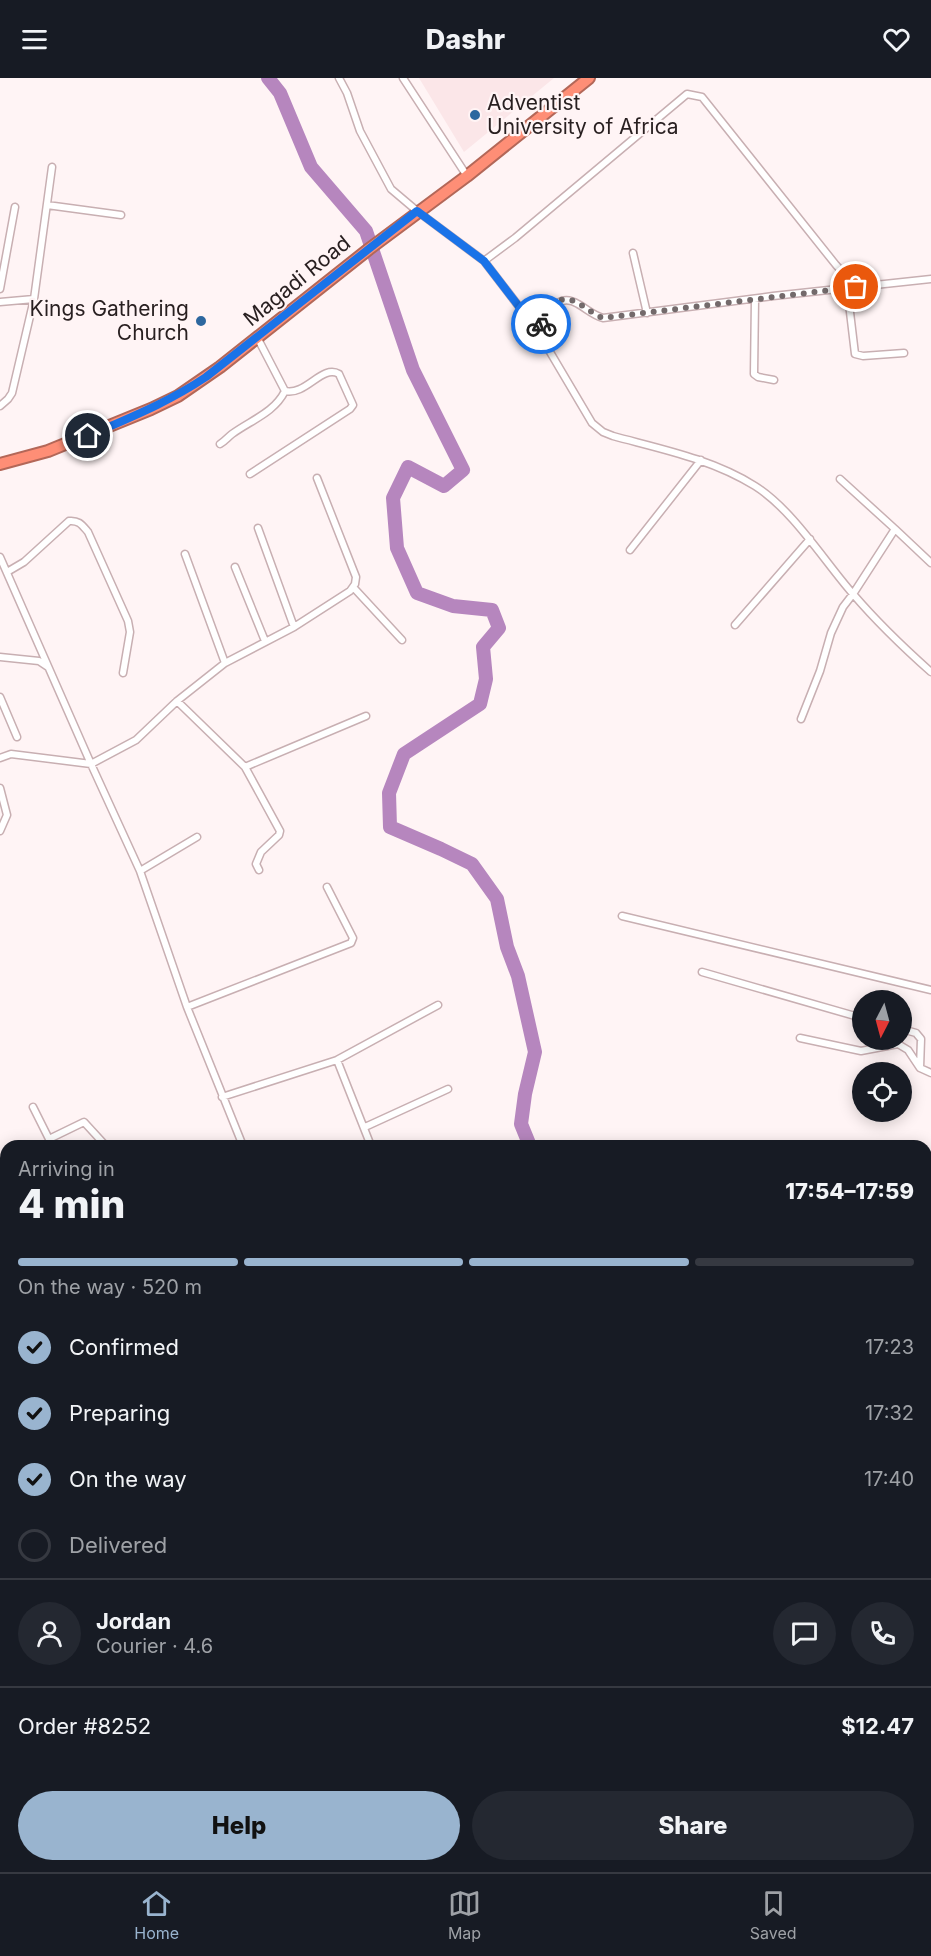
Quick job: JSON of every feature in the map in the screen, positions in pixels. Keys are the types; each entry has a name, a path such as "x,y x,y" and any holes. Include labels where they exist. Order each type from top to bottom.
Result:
{"highway":[{"name":"Magadi Road","path":"0,464 48,452 178,396 220,367 417,211 468,176 589,78"}],"street":[{"path":"339,78 360,131 391,189 484,261 537,330 592,423 603,432 701,460 757,487 774,501 810,539 853,594 931,672"},
{"path":"403,78 468,176"},
{"path":"484,261 515,238 687,94 696,94 702,97 856,287"},
{"path":"0,406 12,393 34,299 52,167"},
{"path":"47,205 121,215"},
{"path":"0,289 15,207"},
{"path":"633,253 647,313"},
{"path":"537,330 557,301 565,299 603,318 847,287 931,279"},
{"path":"847,287 855,354 863,356 904,353"},
{"path":"0,302 34,299"},
{"path":"755,299 754,374 774,380"},
{"path":"250,474 353,406 336,371 330,371 300,390 292,393 285,391 257,337"},
{"path":"220,444 230,435 267,413 280,400 285,391"},
{"path":"630,550 701,460"},
{"path":"0,758 11,754 91,764 136,740 177,701 225,663 294,627 350,591 356,577 317,478"},
{"path":"840,479 931,563"},
{"path":"7,572 24,562 69,521 76,520 81,523 88,532 128,621 129,640 123,673"},
{"path":"258,528 294,627"},
{"path":"801,719 820,672 831,633 843,607 895,529"},
{"path":"735,625 810,539"},
{"path":"185,554 225,663"},
{"path":"0,556 140,871 187,1007 240,1140"},
{"path":"235,567 265,641"},
{"path":"353,587 402,640"},
{"path":"0,657 39,661 49,668"},
{"path":"0,697 16,737"},
{"path":"177,701 245,767 280,833 259,855 256,864 259,870"},
{"path":"245,767 366,716"},
{"path":"0,788 7,815 0,831"},
{"path":"140,871 197,837"},
{"path":"187,1007 346,947 351,943 353,938 327,887"},
{"path":"622,916 931,990"},
{"path":"702,972 852,1015"},
{"path":"222,1098 337,1060 438,1005"},
{"path":"912,1032 916,1033 921,1040 920,1068"},
{"path":"800,1038 861,1052 898,1044 908,1050 920,1068 931,1073"},
{"path":"337,1060 369,1140"},
{"path":"365,1127 448,1089"},
{"path":"33,1107 49,1139 84,1122 100,1140"}],"shaded area":[{"name":"Adventist University of Africa","path":"419,78 554,78 464,152"}],"waterway":[{"path":"268,78 280,93 311,167 366,231 413,370 463,470 444,486 408,467 393,498 397,548 417,593 453,606 492,610 499,628 483,647 486,679 480,704 404,754 389,793 390,827 472,864 497,899 507,947 518,976 535,1052 521,1124 528,1140"}],"way so far":[{"path":"541,324 557,301 565,299 603,318 856,287"}],"place":[{"name":"Adventist University of Africa","path":"475,115"},
{"name":"Kings Gathering Church","path":"201,321"}],"route":[{"path":"88,436 178,396 206,377 417,211 484,261 537,330 541,324"}]}
